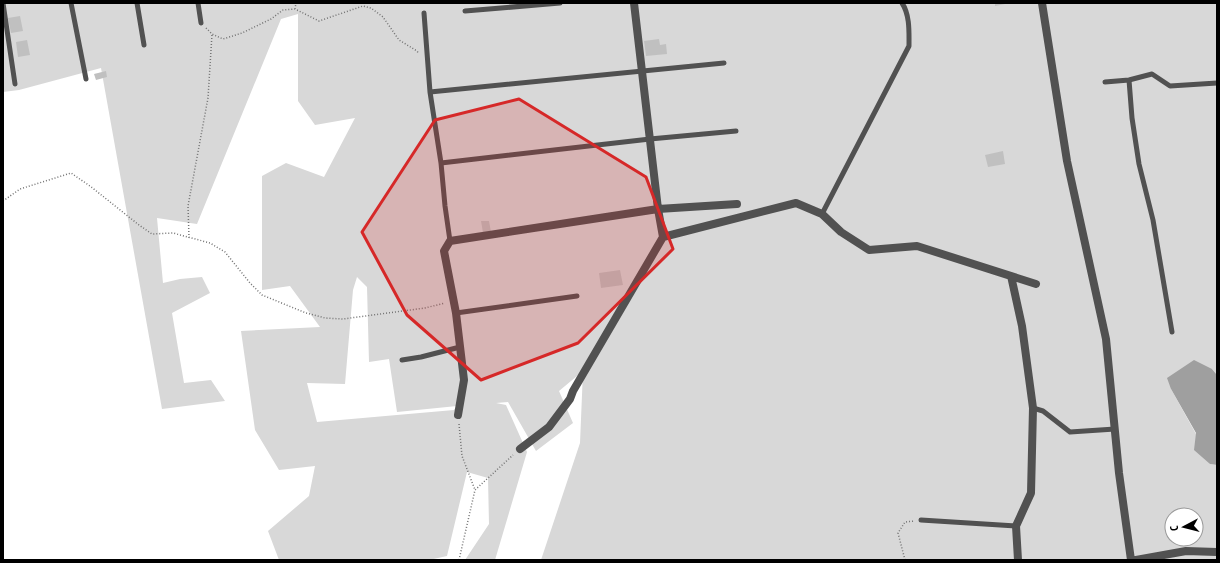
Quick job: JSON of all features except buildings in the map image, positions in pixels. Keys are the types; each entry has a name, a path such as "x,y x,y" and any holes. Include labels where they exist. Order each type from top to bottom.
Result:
{"street":[{"path":"520,449 549,428 570,399 573,391 663,237 658,209 634,3"},
{"path":"1042,3 1067,161 1106,339 1119,473 1131,560"},
{"path":"663,237 796,203 822,214 841,232 869,250 917,246 1036,284"},
{"path":"458,415 464,380 456,313 444,251 450,241 658,209 737,204"},
{"path":"1011,276 1022,326 1034,408 1031,493 1016,526 1018,560"},
{"path":"1136,560 1186,551 1217,552"}],"lane":[{"path":"3,3 15,84"},
{"path":"71,3 86,79"},
{"path":"137,3 144,45"},
{"path":"198,3 201,23"},
{"path":"465,11 560,3"},
{"path":"822,214 909,46 909,26 905,8 902,3"},
{"path":"424,13 430,92 441,163 450,241"},
{"path":"430,92 724,63"},
{"path":"1105,82 1129,80 1152,74 1170,86 1217,84"},
{"path":"1129,80 1132,118 1139,164 1153,220 1172,332"},
{"path":"441,163 650,139 736,131"},
{"path":"456,313 577,296"},
{"path":"402,360 421,357 460,347"},
{"path":"1034,408 1043,411 1070,432 1115,429"},
{"path":"921,520 1016,526"}],"path":[{"path":"295,9 296,3"},
{"path":"201,23 212,34 223,39 242,33 271,19 283,10 295,9 319,21 363,6 371,8 383,17 399,40 417,51 428,64"},
{"path":"189,238 188,206 208,98 212,34"},
{"path":"3,201 20,189 71,173 152,234 173,234 210,243 225,252 250,283 262,295 306,313 326,318 343,319 425,308 453,301"},
{"path":"458,415 462,456 475,490 459,560"},
{"path":"475,490 520,449"},
{"path":"905,560 898,533 905,522 921,520"}],"highlighted area":[{"path":"519,99 646,177 673,249 578,343 481,380 407,315 362,232 435,120"}],"shaded area":[{"path":"3,3 1217,3 1217,375 1212,369 1171,389 1196,434 1210,464 1217,465 1217,560 541,560 580,443 583,371 559,391 573,423 536,451 508,402 496,403 506,405 527,452 495,560 465,560 489,524 488,478 467,472 447,556 429,560 279,560 268,531 309,496 315,466 279,470 255,430 241,331 320,327 290,286 262,290 262,176 286,163 324,177 355,118 315,125 298,101 298,14 281,19 197,224 157,218 163,283 180,279 202,277 210,293 172,313 184,383 211,380 225,401 162,409 101,68 19,90 3,92","holes":["357,277 367,287 369,362 389,359 397,412 457,406 454,410 317,422 307,383 345,384 353,290"]},
{"path":"1194,360 1212,369 1217,375 1217,465 1210,464 1194,450 1196,433 1171,389 1167,378"}]}
